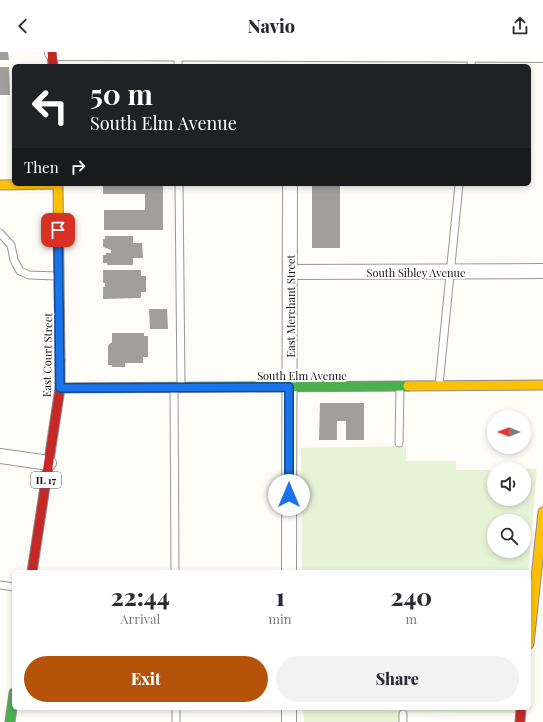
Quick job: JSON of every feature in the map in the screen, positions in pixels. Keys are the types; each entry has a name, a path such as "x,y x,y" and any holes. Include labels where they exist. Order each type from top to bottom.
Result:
{"main road":[{"path":"0,185 12,185"},
{"name":"East Court Street","path":"32,570 60,388 58,186"},
{"name":"South Elm Avenue","path":"60,388 543,386"},
{"path":"531,639 537,624 543,512"},
{"path":"9,701 10,722"},
{"path":"520,722 521,710"}],"street":[{"path":"52,57 472,57 543,55"},
{"name":"East Merchant Street","path":"289,570 290,186"},
{"name":"South Sibley Avenue","path":"290,272 543,271"},
{"path":"0,456 49,463"},
{"path":"289,710 289,722"}],"lane":[{"path":"175,570 179,186"},
{"path":"439,386 459,186"},
{"path":"0,233 11,245 14,260 20,271 28,275 59,276"},
{"path":"399,443 400,386"},
{"path":"0,585 12,587"},
{"path":"176,710 176,722"}],"green space":[{"path":"406,446 406,461 456,461 456,470 487,470 487,506 531,506 531,469 537,469 531,538 531,514 487,514 487,558 529,558 528,570 302,570 301,448"},
{"path":"303,710 515,710 515,713 407,712 407,722 304,722"}],"building":[{"path":"0,52 8,52 9,60 0,60"},
{"path":"0,67 9,67 10,95 0,95"},
{"path":"103,186 163,186 163,230 104,230 104,210 145,210 145,194 103,194"},
{"path":"312,186 340,186 340,248 312,248"},
{"path":"105,236 133,236 133,243 142,243 143,258 133,258 133,265 107,265 107,263 103,263 103,255 106,255 106,253 111,253 111,250 103,247 103,239 105,239"},
{"path":"103,270 141,270 141,276 146,276 146,292 141,292 141,298 103,299 103,287 105,287 105,283 103,283"},
{"path":"149,309 167,309 168,329 150,329"},
{"path":"112,333 144,333 144,336 148,336 148,357 143,357 143,363 125,363 125,367 112,367 112,365 108,365 108,345 112,342"},
{"path":"320,403 364,403 364,440 346,440 346,421 337,421 337,440 319,440"}],"traffic: fast":[{"path":"60,388 408,386"},
{"path":"10,722 12,708"}],"traffic: slow":[{"path":"0,185 12,185"},
{"path":"58,186 60,360"},
{"path":"408,386 543,385"},
{"path":"531,625 543,512"}],"traffic: jam":[{"path":"52,52 53,64"},
{"path":"32,570 60,388 60,360"},
{"path":"520,722 521,710"}],"route":[{"path":"58,230 60,388 289,387 289,495"}]}
